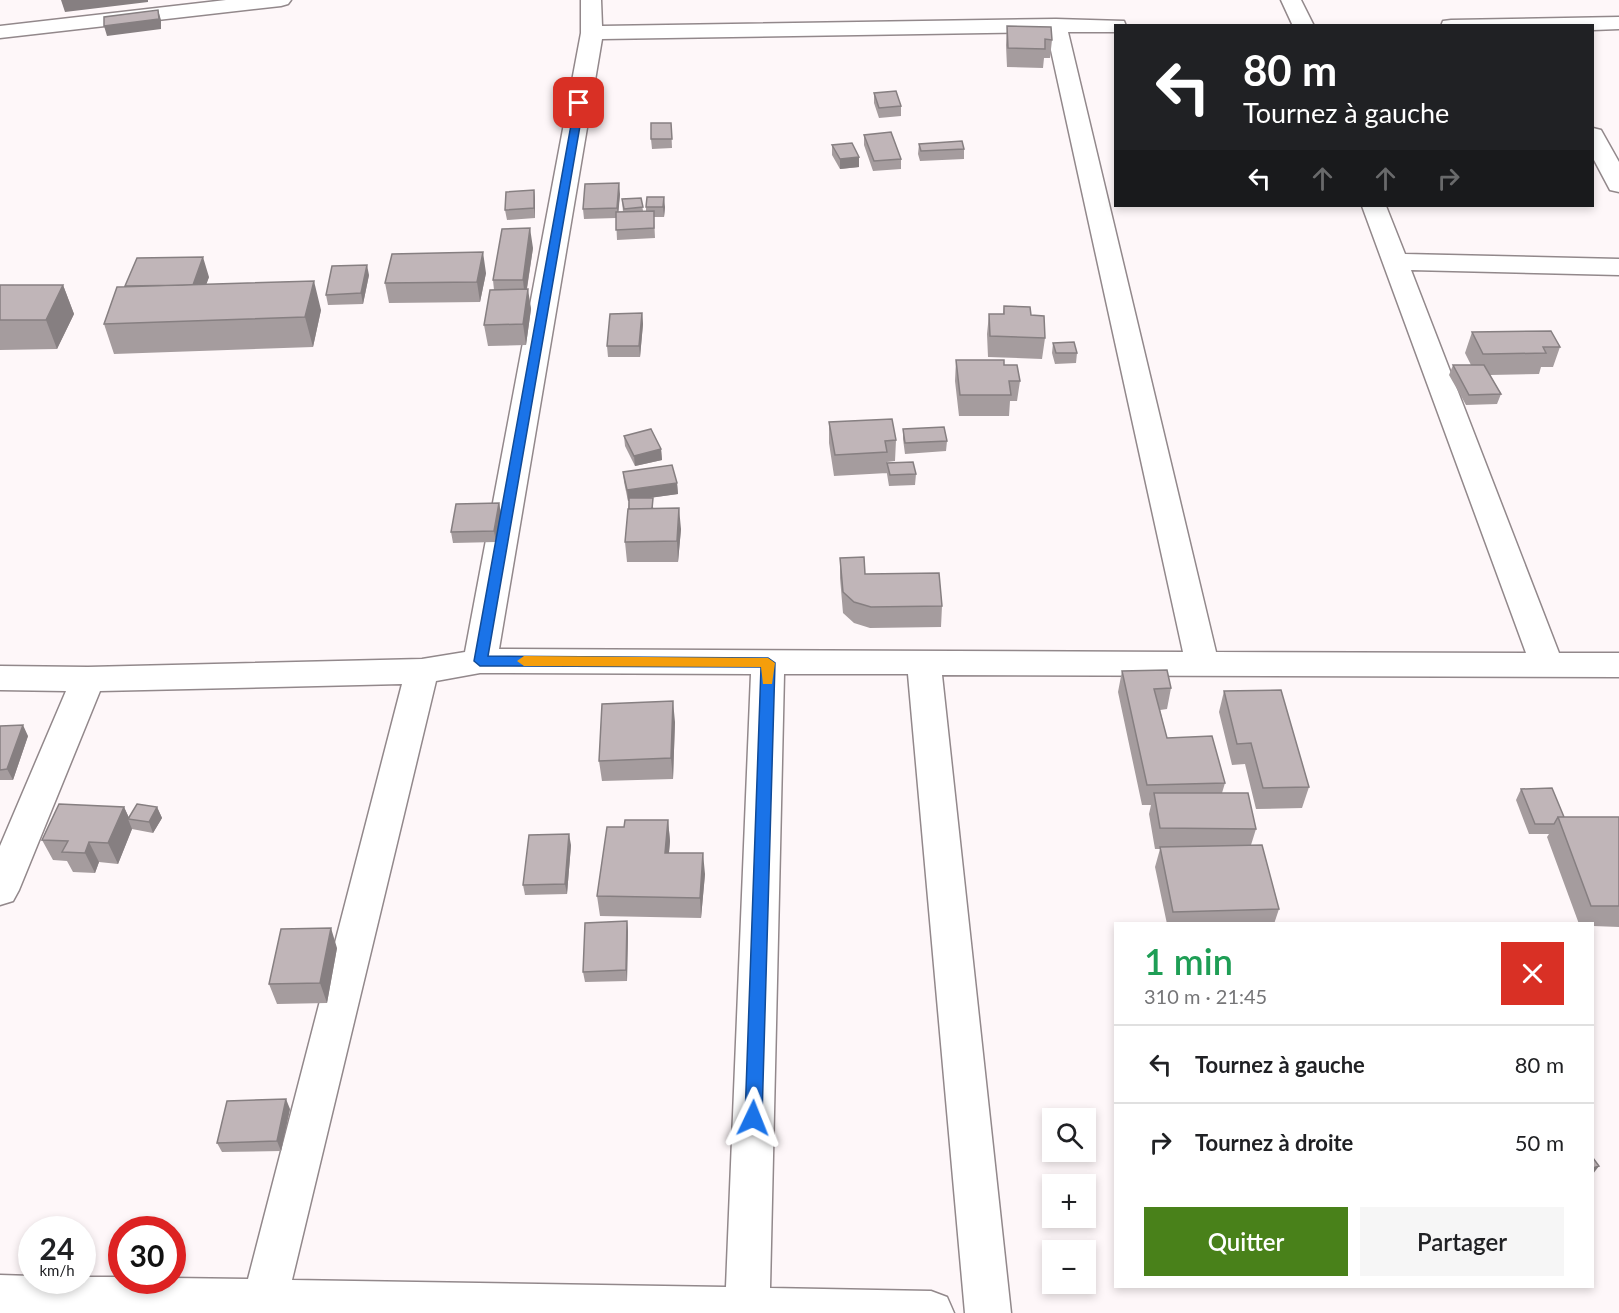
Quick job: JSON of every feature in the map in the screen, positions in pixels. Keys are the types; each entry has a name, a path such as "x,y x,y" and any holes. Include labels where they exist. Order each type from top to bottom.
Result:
{"street":[{"path":"0,32 281,0"},
{"path":"480,661 592,33 591,0"},
{"path":"1291,0 1303,24"},
{"path":"1474,24 1532,19 1619,23"},
{"path":"1056,25 1202,663"},
{"path":"592,33 1114,26"},
{"path":"1594,137 1619,185"},
{"path":"1374,207 1547,664"},
{"path":"1396,262 1619,267"},
{"path":"0,678 88,680 422,671 480,661 1619,665"},
{"path":"747,1311 768,663"},
{"path":"924,663 988,1313"},
{"path":"263,1307 422,671"},
{"path":"0,890 88,680"},
{"path":"0,1297 263,1307 931,1313"}],"building":[{"path":"158,10 159,19 104,26 104,17"},
{"path":"1007,26 1051,27 1052,40 1045,39 1045,49 1008,48"},
{"path":"896,91 901,106 879,108 874,93"},
{"path":"651,123 671,123 672,139 651,139"},
{"path":"891,132 901,159 874,161 864,135"},
{"path":"962,141 964,149 921,151 919,144"},
{"path":"852,143 859,157 840,159 832,145"},
{"path":"619,183 617,208 583,209 585,184"},
{"path":"534,190 534,208 505,210 506,192"},
{"path":"647,197 664,197 663,207 646,207"},
{"path":"641,198 643,207 624,209 622,199"},
{"path":"654,211 654,228 616,230 616,212"},
{"path":"530,228 523,280 493,280 502,229"},
{"path":"483,252 477,282 385,283 392,254"},
{"path":"203,257 193,285 125,286 137,258"},
{"path":"367,265 361,293 326,295 332,266"},
{"path":"314,281 305,317 104,324 117,287"},
{"path":"0,285 63,285 46,320 0,320"},
{"path":"528,289 523,324 484,325 490,290"},
{"path":"1004,306 1030,307 1031,315 1044,316 1045,338 990,336 989,314 1004,314"},
{"path":"642,313 639,346 607,346 610,314"},
{"path":"1551,331 1560,347 1543,347 1546,353 1488,354 1483,354 1472,332"},
{"path":"1074,342 1077,353 1056,353 1053,343"},
{"path":"956,360 1004,360 1004,365 1017,365 1020,381 1009,381 1011,395 960,395"},
{"path":"1453,365 1484,365 1501,394 1469,395"},
{"path":"892,419 896,440 885,441 887,452 835,455 829,422"},
{"path":"944,427 947,441 905,443 903,429"},
{"path":"651,429 661,449 634,456 624,436"},
{"path":"913,462 916,474 890,475 887,463"},
{"path":"672,465 677,483 627,490 623,472"},
{"path":"629,498 653,498 652,509 629,509"},
{"path":"499,503 494,531 451,532 456,504"},
{"path":"679,508 677,541 625,542 628,509"},
{"path":"864,557 865,574 939,573 942,606 871,607 854,602 843,592 840,558"},
{"path":"1167,670 1171,688 1154,689 1167,738 1212,736 1225,783 1147,785 1122,671"},
{"path":"1281,690 1309,787 1263,788 1251,743 1237,744 1224,691"},
{"path":"673,701 671,758 599,761 602,704"},
{"path":"23,725 7,769 0,770 0,726"},
{"path":"1552,788 1564,817 1558,817 1554,824 1535,824 1521,789"},
{"path":"1154,793 1248,793 1256,829 1160,828"},
{"path":"59,804 124,807 108,843 89,842 85,853 62,852 68,841 42,840"},
{"path":"137,804 157,807 149,822 128,819"},
{"path":"1558,817 1619,817 1619,906 1591,906"},
{"path":"625,820 668,820 665,853 703,853 700,898 597,896 607,827 624,827"},
{"path":"569,834 565,884 523,885 529,835"},
{"path":"1262,845 1279,909 1173,912 1160,847"},
{"path":"627,921 626,970 583,972 585,923"},
{"path":"331,928 320,983 269,984 281,929"},
{"path":"286,1099 277,1141 217,1143 227,1101"}],"slow traffic":[{"path":"524,661 768,663 767,680"}],"route":[{"path":"579,103 480,661 768,663 753,1118"}]}
